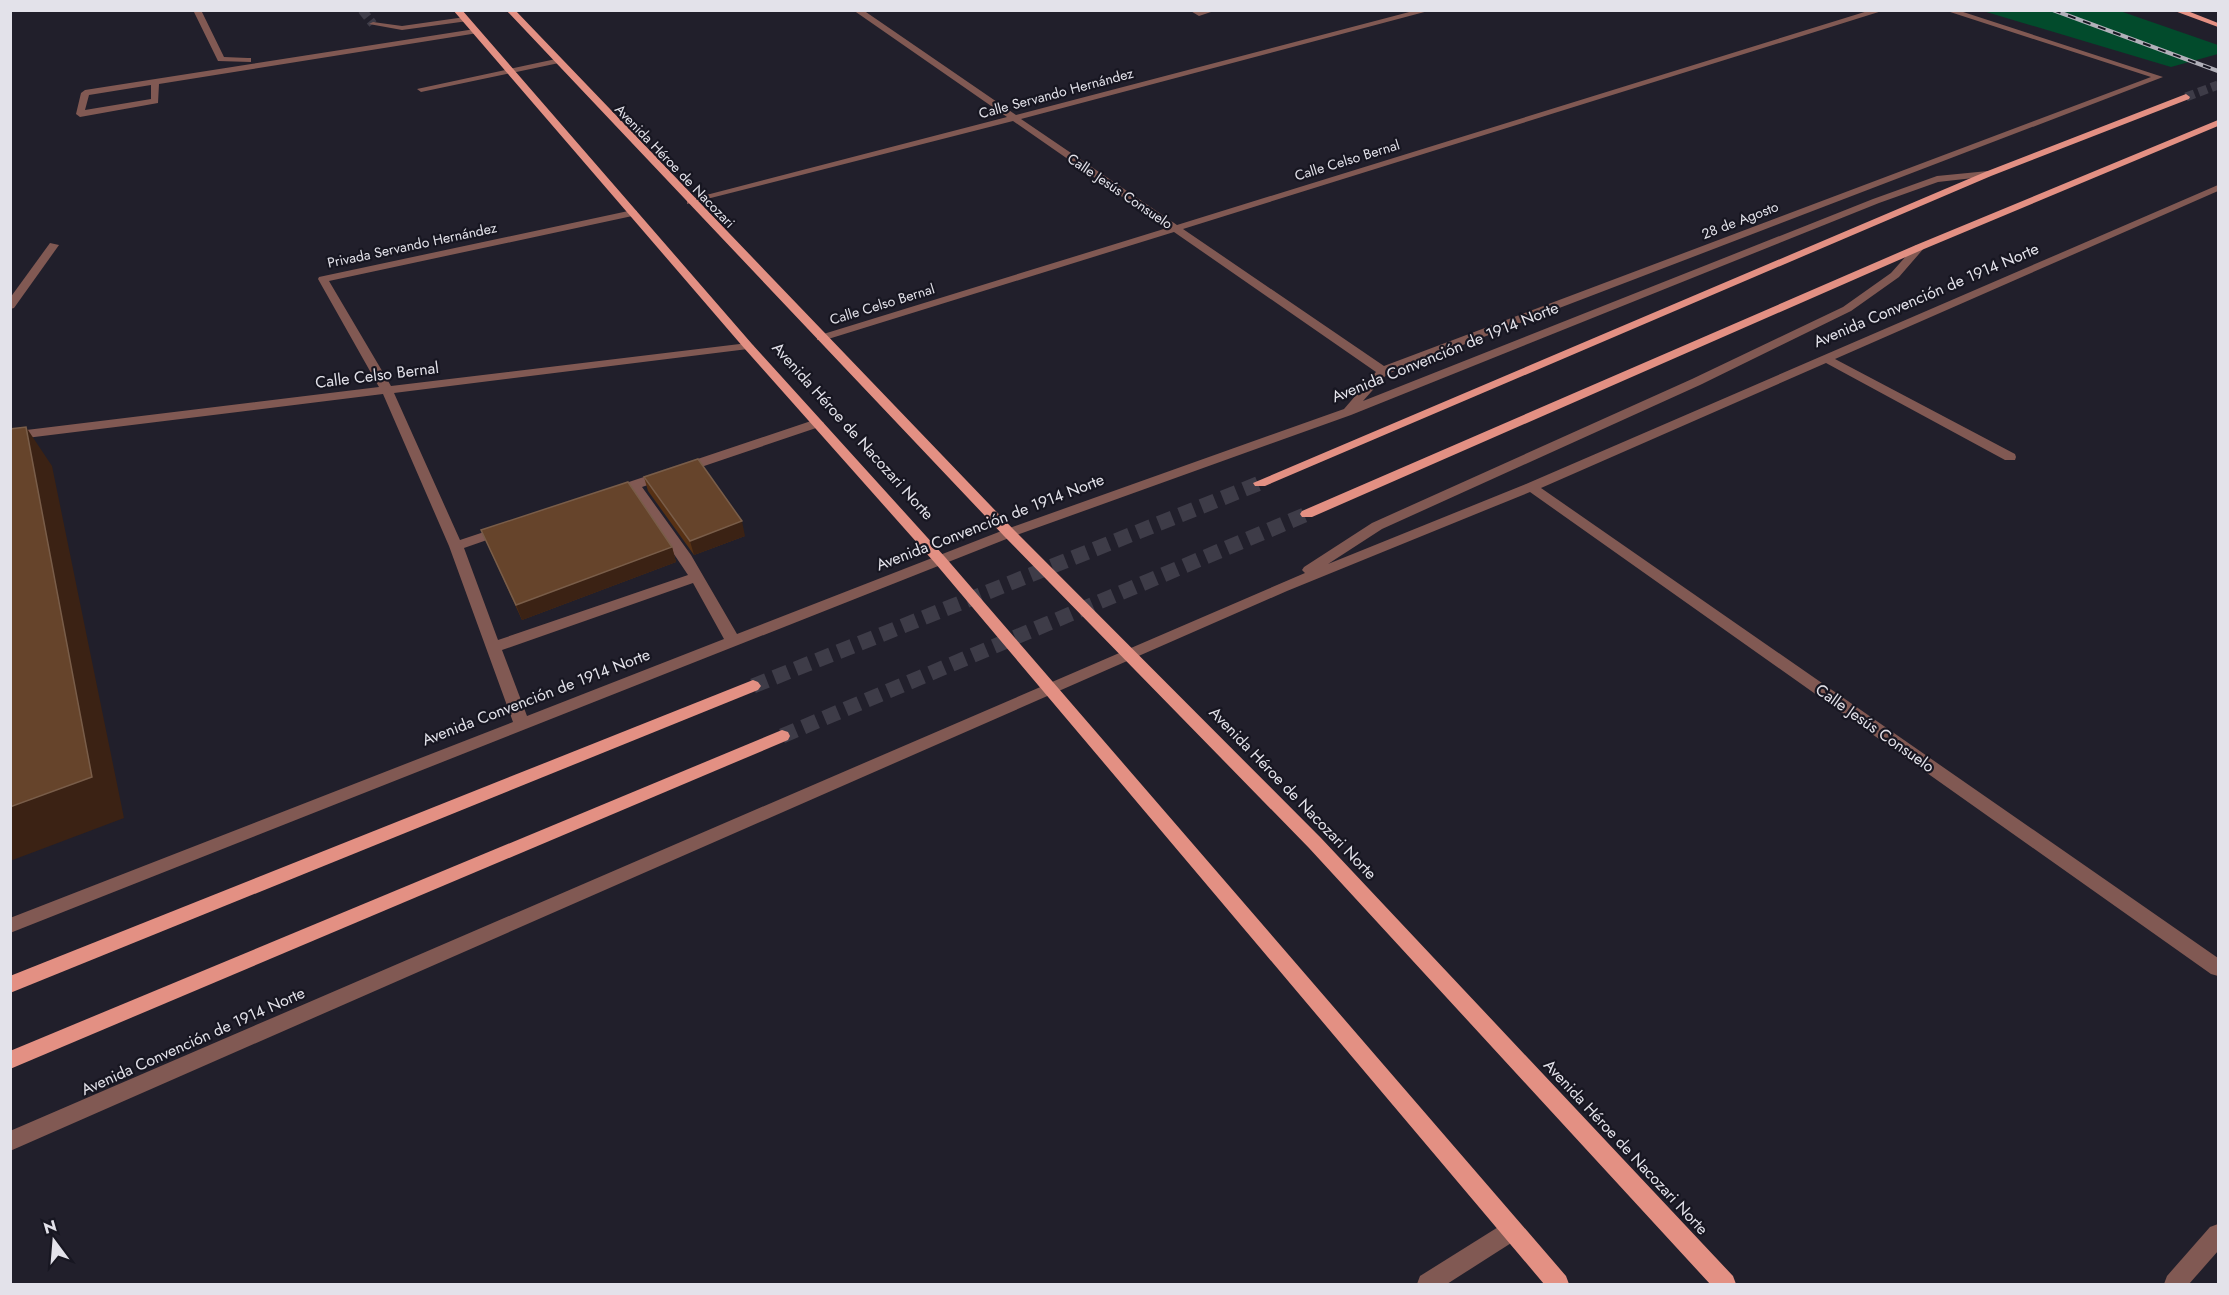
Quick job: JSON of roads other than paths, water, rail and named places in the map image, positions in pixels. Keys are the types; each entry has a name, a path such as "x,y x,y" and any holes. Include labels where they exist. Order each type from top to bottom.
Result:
{"main road":[{"path":"457,10 748,346"},
{"name":"Avenida Héroe de Nacozari","path":"510,10 821,339"},
{"path":"2176,10 2218,25"},
{"name":"Avenida Convención de 1914 Norte","path":"1260,483 1988,174 2187,97"},
{"name":"Avenida Convención de 1914 Norte","path":"1307,514 1920,247 2218,123"},
{"name":"Avenida Héroe de Nacozari Norte","path":"821,339 1008,533 1315,843 1725,1284"},
{"name":"Avenida Héroe de Nacozari Norte","path":"748,346 940,560 1557,1284"},
{"path":"10,985 753,686"},
{"path":"10,1060 782,736"}],"street":[{"path":"197,10 221,59 281,62"},
{"name":"Calle Jesús Consuelo","path":"857,10 1383,371"},
{"path":"1193,10 1199,14 1213,10"},
{"name":"Calle Servando Hernández","path":"691,201 1428,10"},
{"name":"Calle Celso Bernal","path":"821,339 1881,10"},
{"name":"28 de Agosto","path":"1347,412 1383,371 2159,77 1948,10"},
{"path":"373,24 402,28 465,19"},
{"path":"155,82 155,102 80,114 85,93 475,31"},
{"path":"421,89 556,61"},
{"name":"Avenida Convención de 1914 Norte","path":"10,926 1008,533 1347,412 1876,201 1937,179 1988,174"},
{"name":"Avenida Convención de 1914 Norte","path":"10,1141 1282,588 1530,488 2218,188"},
{"name":"Privada Servando Hernández","path":"387,390 323,279 633,213"},
{"path":"10,306 54,245"},
{"name":"Avenida Convención de 1914 Norte","path":"1282,588 1377,526 1696,382 1847,309 1894,275 1920,247"},
{"name":"Calle Celso Bernal","path":"10,436 748,346"},
{"path":"1827,359 2010,457"},
{"path":"387,390 456,546 522,724"},
{"path":"601,496 818,423"},
{"path":"634,485 686,558 733,641"},
{"name":"Calle Jesús Consuelo","path":"1530,488 2218,968"},
{"path":"456,546 512,527"},
{"path":"495,647 697,577"},
{"path":"1428,1284 1511,1230"},
{"path":"2175,1284 2218,1235"}],"tunnel":[{"path":"362,10 373,24"},
{"path":"2186,97 2218,85"},
{"path":"753,686 1260,483"},
{"path":"782,736 1307,514"}],"railway":[{"path":"2053,10 2218,71"}]}
